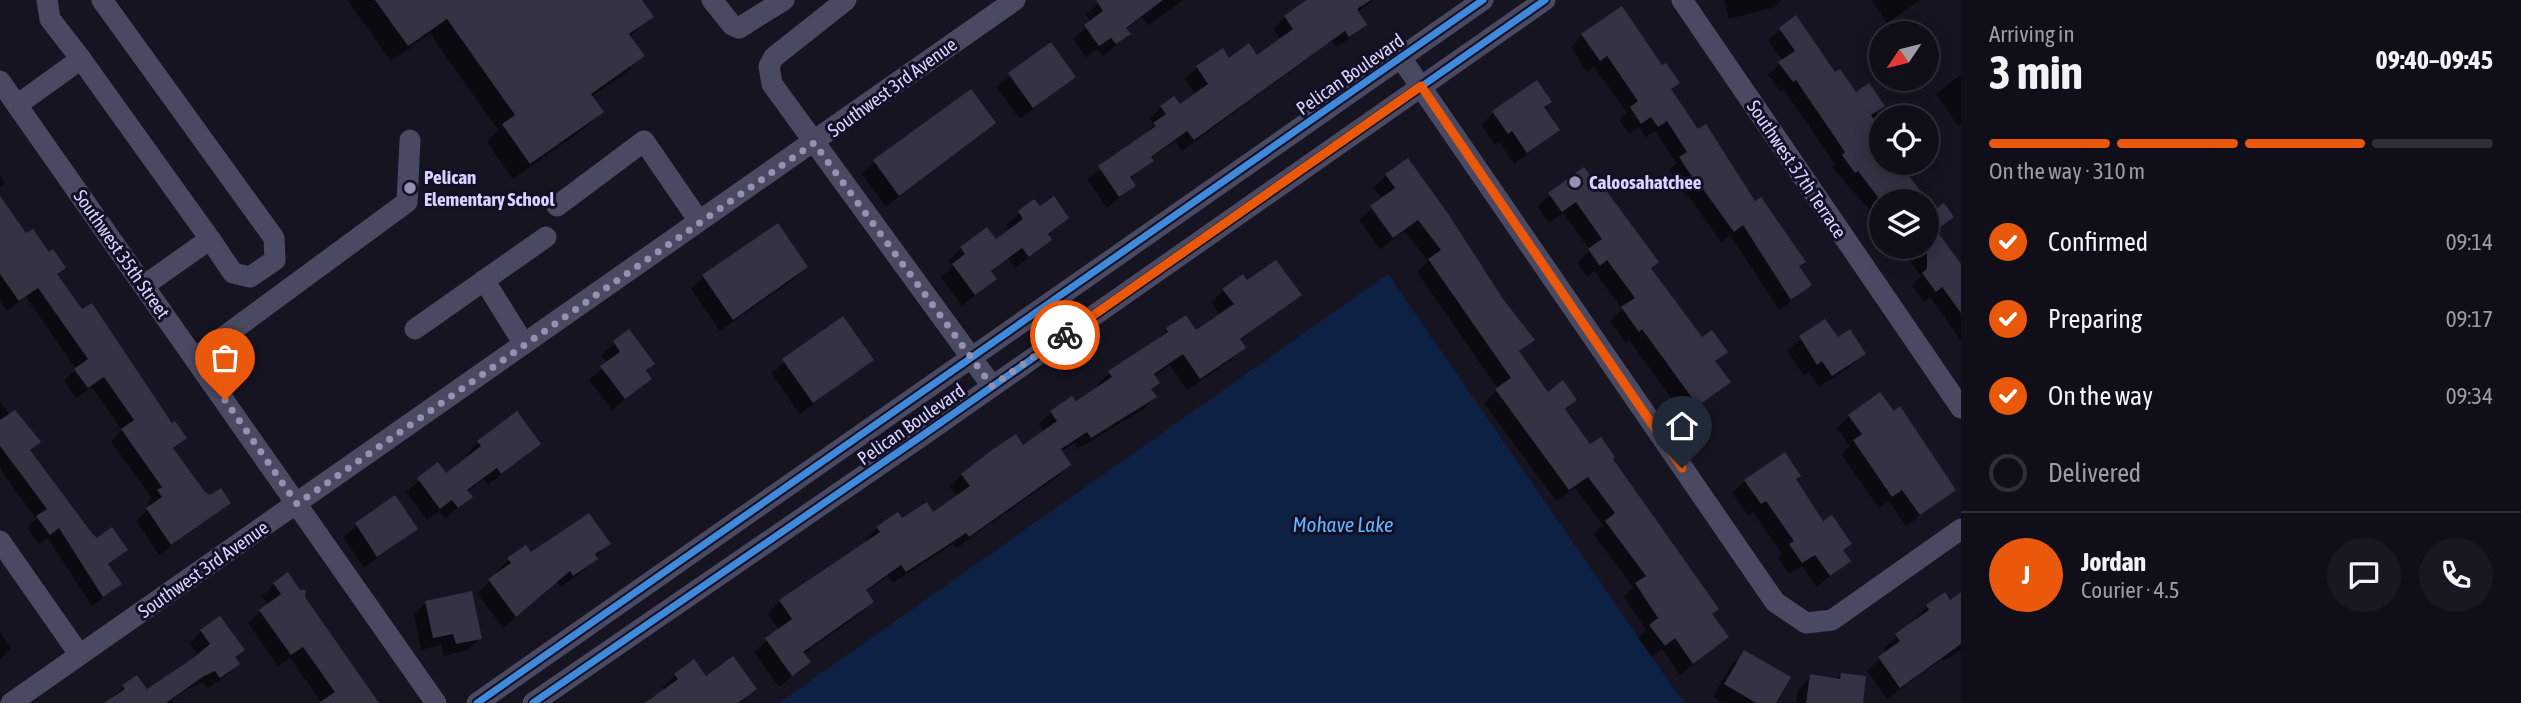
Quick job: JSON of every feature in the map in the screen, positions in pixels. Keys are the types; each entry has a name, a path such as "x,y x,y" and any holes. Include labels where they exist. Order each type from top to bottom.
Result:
{"street":[{"path":"47,0 50,19 233,272 250,277 275,260 274,238 102,0"},
{"path":"712,0 732,25 739,28 784,0"},
{"path":"846,0 774,57 769,66 772,84 992,386"},
{"name":"Southwest 3rd Avenue","path":"11,703 1015,0"},
{"name":"Pelican Boulevard","path":"477,703 1483,0"},
{"name":"Pelican Boulevard","path":"533,703 1545,0"},
{"name":"Southwest 37th Terrace","path":"1682,0 1961,408"},
{"path":"1401,58 1775,602 1806,623 1832,620 1961,529"},
{"path":"17,105 81,59"},
{"name":"Southwest 35th Street","path":"0,81 436,703"},
{"path":"195,358 407,202 410,140"},
{"path":"557,206 644,141 699,221"},
{"path":"415,329 546,237"},
{"path":"145,285 210,239"},
{"path":"484,281 524,344"},
{"path":"0,541 79,654"}],"water":[{"name":"Mohave Lake","path":"1388,274 1676,692 1687,703 779,703"}],"building":[{"path":"375,0 642,0 654,17 629,34 645,56 591,94 604,112 530,164 502,124 515,115 447,19 408,46"},
{"path":"1096,0 1163,0 1126,28 1131,34 1116,44 1111,38 1099,46 1084,25 1103,11"},
{"path":"1306,0 1371,0 1357,9 1367,25 1349,37 1345,31 1194,140 1187,131 1151,157 1154,161 1130,177 1136,186 1119,197 1098,166 1156,126 1153,123 1166,114 1160,106 1174,96 1180,104 1208,84 1196,66 1223,48 1229,58 1249,43 1257,55 1293,29 1284,16"},
{"path":"1622,6 1662,65 1666,63 1680,83 1671,89 1698,129 1706,124 1755,201 1761,197 1806,262 1799,266 1812,285 1791,300 1743,225 1734,232 1700,185 1698,186 1679,157 1687,152 1667,121 1658,127 1651,117 1641,124 1630,107 1638,101 1607,56 1600,61 1581,34"},
{"path":"1796,15 1835,72 1840,69 1856,92 1869,83 1869,91 1875,91 1884,105 1869,105 1869,175 1908,175 1919,189 1872,189 1858,171 1855,173 1842,155 1845,152 1796,80 1793,82 1778,62 1795,51 1779,28"},
{"path":"1051,42 1076,77 1033,108 1008,73"},
{"path":"1537,80 1552,102 1544,107 1560,130 1527,153 1512,131 1508,134 1492,111"},
{"path":"971,89 996,123 899,196 873,160"},
{"path":"1408,158 1449,215 1503,299 1535,340 1519,351 1548,392 1563,380 1577,400 1565,409 1590,444 1601,437 1615,457 1613,459 1719,609 1712,614 1729,637 1693,664 1675,638 1665,646 1649,625 1658,618 1635,583 1646,576 1605,521 1615,513 1588,477 1569,490 1495,389 1511,378 1428,259 1441,250 1418,220 1393,238 1370,206 1395,188 1385,174"},
{"path":"1584,167 1596,183 1599,181 1659,262 1651,268 1702,337 1712,330 1728,352 1715,361 1731,382 1698,406 1642,329 1639,332 1621,307 1635,298 1607,260 1600,266 1588,249 1602,239 1576,202 1562,212 1548,193"},
{"path":"0,196 26,233 33,229 49,252 53,249 66,268 57,274 82,309 92,303 172,423 175,421 187,438 173,448 205,492 210,495 221,488 231,503 171,545 146,508 162,497 157,490 162,487 121,429 134,420 104,377 88,388 74,369 88,359 38,288 19,301 0,274"},
{"path":"1054,196 1069,218 1048,234 1052,240 1029,257 1022,248 991,271 997,279 975,295 952,264 965,254 960,247 987,227 996,239 1023,219 1018,211 1034,199 1040,206"},
{"path":"1944,203 1954,217 1939,228 1939,207"},
{"path":"778,223 808,267 733,320 702,275"},
{"path":"1939,234 1961,264 1961,313 1942,287 1936,292 1922,273 1927,269 1927,259 1939,259"},
{"path":"1276,260 1302,295 1240,339 1246,348 1200,379 1183,354 1154,374 1160,383 1151,389 1157,397 1091,438 1087,432 1061,449 1071,465 969,537 966,533 906,572 901,565 866,590 874,602 803,652 811,662 792,676 765,638 792,619 779,600 880,532 876,527 898,512 902,518 927,502 933,512 970,486 961,474 992,450 1016,434 1023,445 1057,421 1050,411 1072,396 1076,401 1112,377 1108,371 1168,332 1166,328 1186,315 1196,330 1234,304 1222,289 1243,274 1247,280"},
{"path":"843,316 874,360 813,403 782,359"},
{"path":"1825,319 1838,337 1850,329 1866,354 1832,376 1822,361 1817,365 1799,336"},
{"path":"629,329 655,364 646,370 652,379 625,399 600,366 620,352 613,341"},
{"path":"1880,392 1894,411 1900,406 1956,490 1920,515 1902,490 1892,497 1853,440 1862,434 1848,415"},
{"path":"15,410 41,442 30,450 91,532 97,538 112,527 128,550 108,564 122,584 103,597 59,528 50,535 36,516 47,509 0,446 0,420"},
{"path":"517,411 541,444 501,474 497,468 467,490 473,497 458,508 452,500 440,509 417,478 438,462 446,473 481,446 477,441"},
{"path":"1785,452 1801,476 1796,479 1823,521 1832,515 1852,544 1843,550 1851,561 1830,576 1815,555 1802,563 1789,544 1794,541 1766,501 1761,504 1744,480"},
{"path":"395,495 418,529 377,557 355,523"},
{"path":"589,513 611,544 595,554 598,559 573,576 570,571 516,617 488,579 511,563 507,558 526,545 531,552"},
{"path":"288,572 300,590 306,590 305,597 379,703 319,703 335,692 303,647 291,655 259,610 281,594 273,583"},
{"path":"472,591 482,639 456,644 453,634 433,638 425,601"},
{"path":"1945,592 1950,600 1961,592 1961,644 1900,688 1878,657 1900,641 1895,634 1929,610 1926,605"},
{"path":"220,616 245,650 235,657 240,664 220,678 215,671 204,676 166,703 104,703 125,689 122,685 137,675 147,689 192,659 210,644 200,630"},
{"path":"1744,650 1791,677 1776,703 1756,703 1724,684"},
{"path":"733,656 757,689 738,703 645,703 678,679 674,674 694,659 706,676"},
{"path":"1841,673 1866,676 1863,703 1806,703 1810,674 1840,679"}],"cycle path":[{"path":"477,703 1483,0"},
{"path":"533,703 923,435 1545,0"}],"way so far":[{"path":"225,400 297,504 541,331 814,143 992,386 1065,335"}],"place":[{"name":"Caloosahatchee","path":"1575,182"},
{"name":"Pelican Elementary School","path":"410,188"}],"route":[{"path":"1065,335 1421,86 1682,468"}]}
